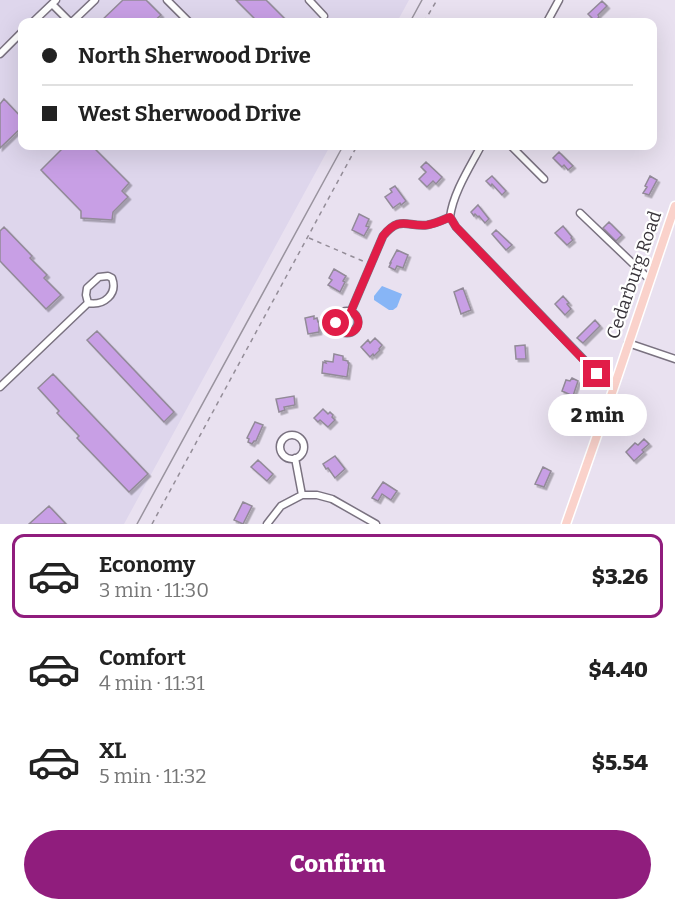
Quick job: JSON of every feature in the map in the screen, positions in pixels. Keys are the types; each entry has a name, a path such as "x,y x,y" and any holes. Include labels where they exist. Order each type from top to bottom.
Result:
{"main road":[{"name":"Cedarburg Road","path":"566,524 675,206"}],"street":[{"path":"75,18 95,0"},
{"path":"166,0 185,18"},
{"path":"309,0 324,16"},
{"path":"549,18 559,0"},
{"path":"37,18 54,2 68,18"},
{"path":"0,54 18,37"},
{"path":"479,150 456,196 450,217 456,227 613,390"},
{"path":"515,150 544,179"},
{"path":"580,213 650,279"},
{"path":"351,311 383,236 389,229 402,223 431,225 450,217"},
{"path":"99,277 112,278 115,285 113,293 96,305 88,303 87,288 99,277"},
{"path":"0,387 88,303"},
{"path":"628,344 675,359"},
{"path":"295,458 302,495"},
{"path":"267,524 281,506 302,495 317,495 332,500 376,524"}],"path":[{"path":"426,18 437,0"},
{"path":"152,524 355,150"},
{"path":"308,237 371,264"}],"shaded area":[{"path":"0,0 409,0 399,18 18,18 18,150 328,150 124,524 0,524"}],"water":[{"path":"382,286 402,294 397,307 393,310 389,310 374,300 374,296"}],"building":[{"path":"123,0 146,0 161,15 158,18 104,18"},
{"path":"236,0 266,0 284,18 254,18"},
{"path":"602,1 607,6 598,18 592,18 588,14"},
{"path":"4,99 18,114 18,131 0,148 0,104"},
{"path":"61,150 96,150 129,183 122,191 128,197 113,212 112,220 81,218 81,211 41,170"},
{"path":"559,152 573,166 568,170 553,158"},
{"path":"426,162 442,177 436,184 433,181 427,187 419,179 426,172 421,167"},
{"path":"492,176 506,191 502,195 486,181"},
{"path":"650,176 657,180 649,195 643,193"},
{"path":"395,186 406,201 393,208 385,197 392,192 390,189"},
{"path":"478,205 489,219 485,223 471,212"},
{"path":"359,214 369,219 366,226 369,227 364,236 352,230"},
{"path":"609,222 622,235 616,241 603,228"},
{"path":"563,226 573,240 567,245 555,233"},
{"path":"4,227 32,256 30,258 47,275 44,278 61,295 46,309 0,261 0,231"},
{"path":"496,230 512,245 506,250 492,234"},
{"path":"397,250 408,255 403,268 397,266 395,270 389,267"},
{"path":"334,269 346,276 340,292 328,285 332,280 329,278"},
{"path":"463,288 471,310 461,314 454,292"},
{"path":"563,296 571,309 565,315 555,304"},
{"path":"314,316 314,319 317,318 319,322 319,332 308,334 305,318"},
{"path":"595,320 600,326 583,343 577,338"},
{"path":"97,331 174,412 164,422 87,340"},
{"path":"375,338 382,345 374,356 373,354 370,357 361,347 368,340 370,343"},
{"path":"525,345 526,359 516,359 515,346"},
{"path":"334,354 343,356 343,360 348,361 347,377 322,373 323,362 333,362"},
{"path":"53,374 148,474 129,492 77,438 79,436 38,388"},
{"path":"572,378 578,381 573,396 562,391 566,380 570,381"},
{"path":"294,396 295,405 284,407 285,410 279,412 276,399"},
{"path":"571,404 588,411 584,419 567,412"},
{"path":"323,409 328,414 330,412 335,420 328,427 314,418"},
{"path":"255,422 263,425 256,441 252,444 247,438"},
{"path":"644,439 649,444 634,461 626,452 635,443 638,445"},
{"path":"335,456 345,469 335,478 323,464"},
{"path":"258,460 273,474 267,481 251,467"},
{"path":"543,467 551,471 544,487 535,484"},
{"path":"383,482 397,491 391,500 382,494 378,501 372,498"},
{"path":"243,502 252,506 243,524 234,520"},
{"path":"49,506 66,524 29,524"}],"railway":[{"path":"412,18 422,0"},
{"path":"137,524 341,150"}],"route":[{"path":"336,323 339,330 346,333 350,333 358,326 357,315 351,311 383,236 389,229 402,223 431,225 450,217 456,227 597,374"}]}
